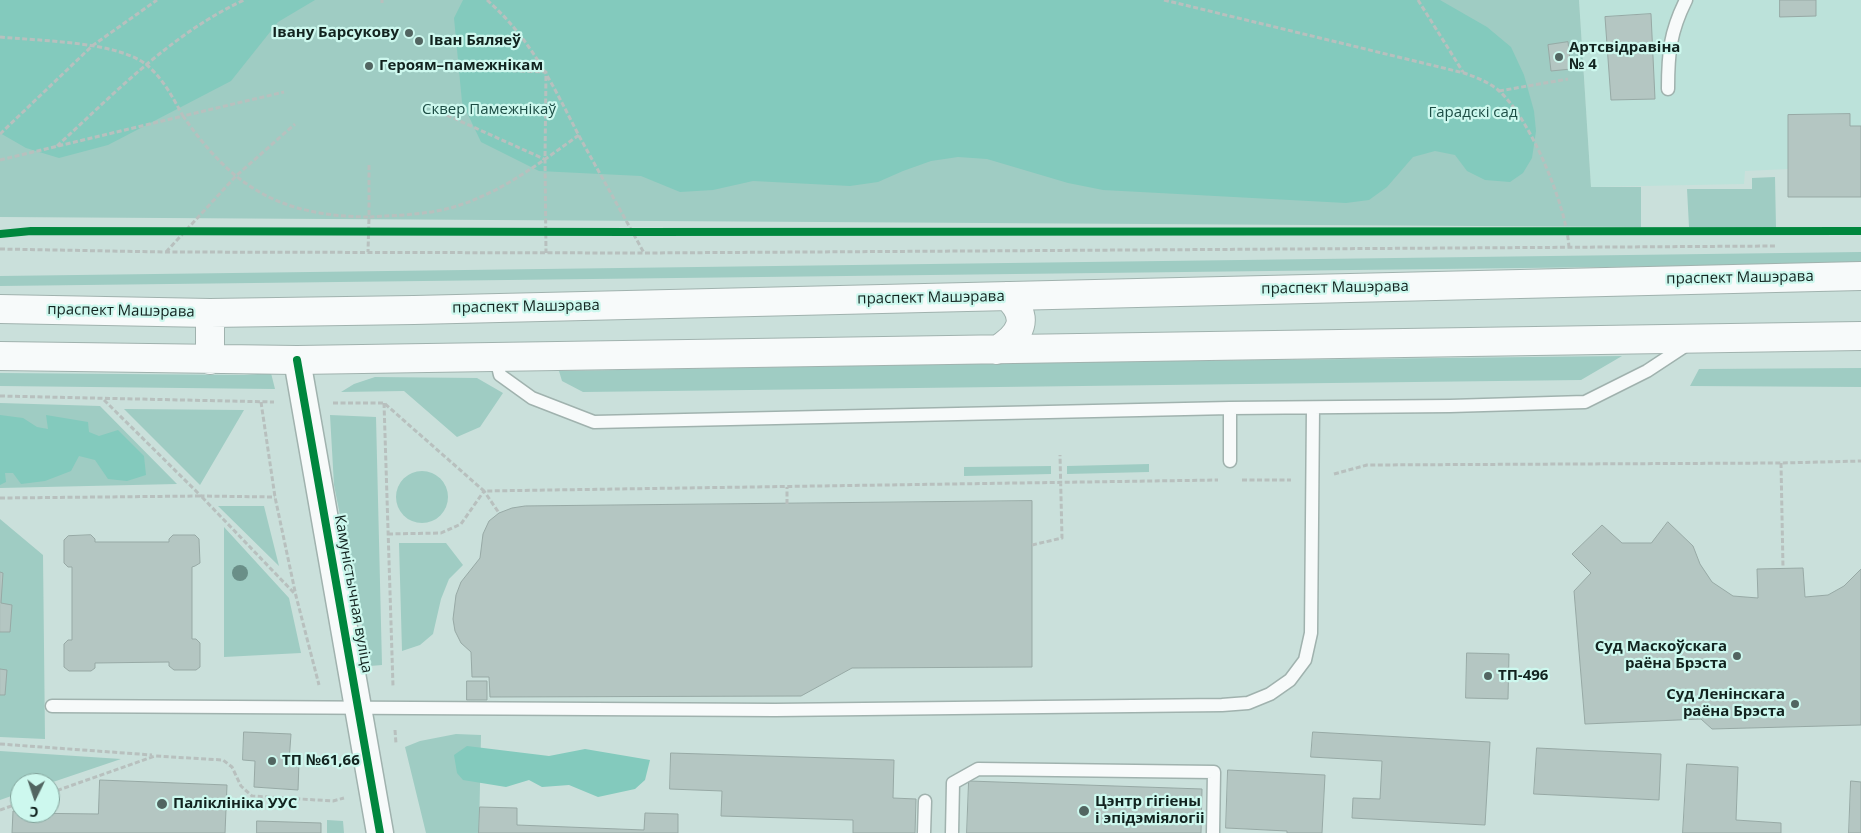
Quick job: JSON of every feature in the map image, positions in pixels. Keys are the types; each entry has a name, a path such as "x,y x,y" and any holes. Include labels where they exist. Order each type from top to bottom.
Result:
{"main road":[{"name":"праспект Машэрава","path":"0,309 210,313 1861,276"},
{"path":"997,350 1012,340 1020,326 1020,314 1016,304 1007,296"},
{"path":"210,313 210,360"},
{"path":"0,356 210,360 496,358 1861,336"}],"street":[{"name":"Камуністычная вуліца","path":"297,360 380,833"}],"lane":[{"path":"1668,89 1668,61 1671,36 1686,0"},
{"path":"496,358 500,375 532,398 594,422 1585,402 1647,371 1697,338"},
{"path":"1230,408 1230,461"},
{"path":"52,706 786,710 1222,705 1248,703 1270,694 1290,680 1305,660 1311,633 1313,408"},
{"path":"952,833 953,783 978,770 1214,772 1212,833"},
{"path":"924,833 925,801"}],"path":[{"path":"0,134 92,46 157,0"},
{"path":"56,146 162,51 199,24 244,0"},
{"path":"486,0 504,16 525,40 546,72 644,253"},
{"path":"1164,0 1464,73 1481,80 1498,91 1520,118 1538,150 1547,169 1568,231 1570,248"},
{"path":"1418,0 1464,73"},
{"path":"0,37 92,46 121,52 135,58 147,65 167,88 183,116 216,159 256,190 279,202 302,210 346,217 369,217 428,212 458,205 506,185 579,134"},
{"path":"445,68 546,72"},
{"path":"546,72 546,253"},
{"path":"1498,91 1568,79"},
{"path":"0,160 284,92"},
{"path":"440,112 545,159"},
{"path":"165,252 236,176 296,124"},
{"path":"368,252 369,165"},
{"path":"175,231 194,231"},
{"path":"359,231 378,231"},
{"path":"1558,231 1578,231"},
{"path":"536,232 556,232"},
{"path":"623,232 643,232"},
{"path":"0,249 165,252 644,253 1783,246"},
{"path":"0,396 384,403 484,491 499,512"},
{"path":"104,399 201,496 296,596 275,497 262,402"},
{"path":"384,403 393,708 396,748"},
{"path":"1032,545 1062,538 1060,456"},
{"path":"1312,479 1367,465 1861,461"},
{"path":"1781,463 1783,568"},
{"path":"484,491 1219,480"},
{"path":"1239,480 1294,480"},
{"path":"787,504 788,487"},
{"path":"388,534 441,533 461,524 484,491"},
{"path":"0,498 275,497"},
{"path":"0,744 223,760 232,767 241,786 252,796 333,800 346,798"},
{"path":"60,789 155,756"}],"shaded area":[{"path":"1579,0 1861,0 1861,197 1788,197 1788,169 1745,171 1744,184 1591,187"}],"green space":[{"name":"Гарадскі сад","path":"0,0 1579,0 1591,187 1641,187 1641,227 0,217"},
{"path":"0,0 315,0 278,22 231,81 108,145 59,158 26,148 0,133"},
{"name":"Гарадскі сад","path":"463,0 1440,0 1487,27 1511,47 1524,75 1534,111 1536,131 1532,158 1523,173 1510,182 1485,180 1467,171 1455,155 1435,151 1413,157 1387,187 1369,200 1346,203 1103,190 1068,183 987,159 958,157 931,161 878,182 850,186 753,181 713,190 680,192 641,176 539,171 481,142 462,102 454,18"},
{"path":"1775,177 1776,228 1689,227 1687,189 1752,189 1752,178"},
{"path":"1861,252 1861,264 0,286 0,276"},
{"path":"1622,356 1581,380 583,392 562,381 559,371 1082,362"},
{"path":"1861,368 1861,387 1690,386 1699,369"},
{"path":"0,373 244,375 271,373 275,389 0,386"},
{"path":"375,377 477,378 503,393 480,427 457,437 404,391 341,392 354,384"},
{"path":"0,403 100,406 177,484 0,488"},
{"path":"124,409 244,410 200,485"},
{"path":"0,415 23,418 37,427 48,429 46,415 88,422 89,432 99,436 118,430 144,456 146,475 127,481 108,479 95,460 79,456 71,471 45,481 21,484 13,473 5,473 6,482 0,485"},
{"path":"330,415 376,417 382,665 370,666 334,485"},
{"path":"1149,464 1149,472 1067,474 1067,466"},
{"path":"1051,466 1051,474 964,476 964,467"},
{"path":"422,471 432,473 440,479 446,487 448,497 446,507 440,515 432,521 422,523 412,521 404,515 398,507 396,497 398,487 404,479 412,473"},
{"path":"218,506 264,506 279,566"},
{"path":"0,519 43,555 45,739 0,737"},
{"path":"224,527 289,598 301,653 224,657"},
{"path":"399,543 446,543 463,565 449,579 441,599 433,634 420,645 402,651"},
{"path":"456,734 481,735 479,833 426,833 405,747 420,741"},
{"path":"467,746 549,756 585,749 650,760 645,780 635,789 598,797 569,785 542,787 529,780 506,787 463,780 457,773 454,755"},
{"path":"0,751 121,759 60,780 60,773 10,773 10,796 0,800"},
{"path":"327,820 343,821 344,833 327,833"}],"building":[{"path":"1780,0 1816,0 1816,16 1780,17"},
{"path":"1651,14 1655,99 1611,100 1605,17"},
{"name":"Артсвідравіна № 4","path":"1568,42 1571,69 1551,71 1548,45"},
{"path":"1850,114 1850,126 1861,126 1861,197 1788,197 1788,115"},
{"path":"1032,501 1032,667 852,668 801,696 490,697 489,677 472,677 471,652 461,643 455,631 453,619 456,595 461,582 480,558 483,534 489,521 499,513 512,508 525,506"},
{"path":"1668,522 1693,546 1700,564 1712,582 1733,596 1758,598 1757,569 1803,568 1805,597 1828,595 1844,586 1861,569 1861,725 1712,729 1701,719 1585,724 1574,591 1591,573 1572,554 1602,525 1622,543 1651,543"},
{"path":"91,535 95,542 169,542 173,535 195,535 199,539 200,563 192,567 192,639 196,639 200,643 200,667 196,670 174,670 169,666 169,662 95,663 95,668 91,671 69,671 64,667 64,644 68,640 72,640 72,567 68,567 64,563 64,540 68,536"},
{"path":"0,572 3,573 1,603 12,605 10,632 0,632"},
{"name":"ТП-496","path":"1467,653 1509,654 1508,699 1466,698"},
{"path":"0,669 7,670 5,695 0,695"},
{"path":"467,681 487,681 487,700 467,700"},
{"name":"ТП №61,66","path":"244,732 291,734 289,762 299,762 298,790 254,787 255,761 243,760"},
{"path":"1313,732 1490,742 1485,825 1352,818 1353,798 1380,799 1382,761 1311,757"},
{"path":"1537,748 1661,754 1659,800 1534,794"},
{"path":"671,753 894,760 893,798 916,799 915,833 853,833 853,820 721,816 722,791 670,789"},
{"path":"1687,764 1738,767 1736,820 1781,823 1781,833 1683,833"},
{"path":"1228,770 1325,775 1322,833 1287,833 1287,831 1226,828"},
{"name":"Паліклініка УУС","path":"100,780 227,785 225,833 12,833 12,823 60,823 60,814 98,814"},
{"name":"Цэнтр гігіены і эпідэміялогіі","path":"969,781 1202,789 1201,833 967,833"},
{"path":"1851,781 1861,782 1861,833 1849,833"},
{"path":"480,807 517,808 517,825 644,830 645,813 678,814 678,833 479,833"},
{"path":"257,821 321,823 321,833 257,833"}],"cycle path":[{"path":"0,234 31,231 1861,231"},
{"path":"297,360 380,833"}],"place":[{"name":"Івану Барсукову","path":"409,33"},
{"name":"Іван Бяляеў","path":"419,41"},
{"name":"Артсвідравіна № 4","path":"1559,57"},
{"name":"Героям–памежнікам","path":"369,66"},
{"name":"Суд Маскоўскага раёна Брэста","path":"1737,656"},
{"name":"ТП-496","path":"1488,676"},
{"name":"Суд Ленінскага раёна Брэста","path":"1795,704"},
{"name":"ТП №61,66","path":"272,761"},
{"name":"Паліклініка УУС","path":"162,804"},
{"name":"Цэнтр гігіены і эпідэміялогіі","path":"1084,811"}],"park label":[{"name":"Сквер Памежнікаў","path":"489,110"}]}
